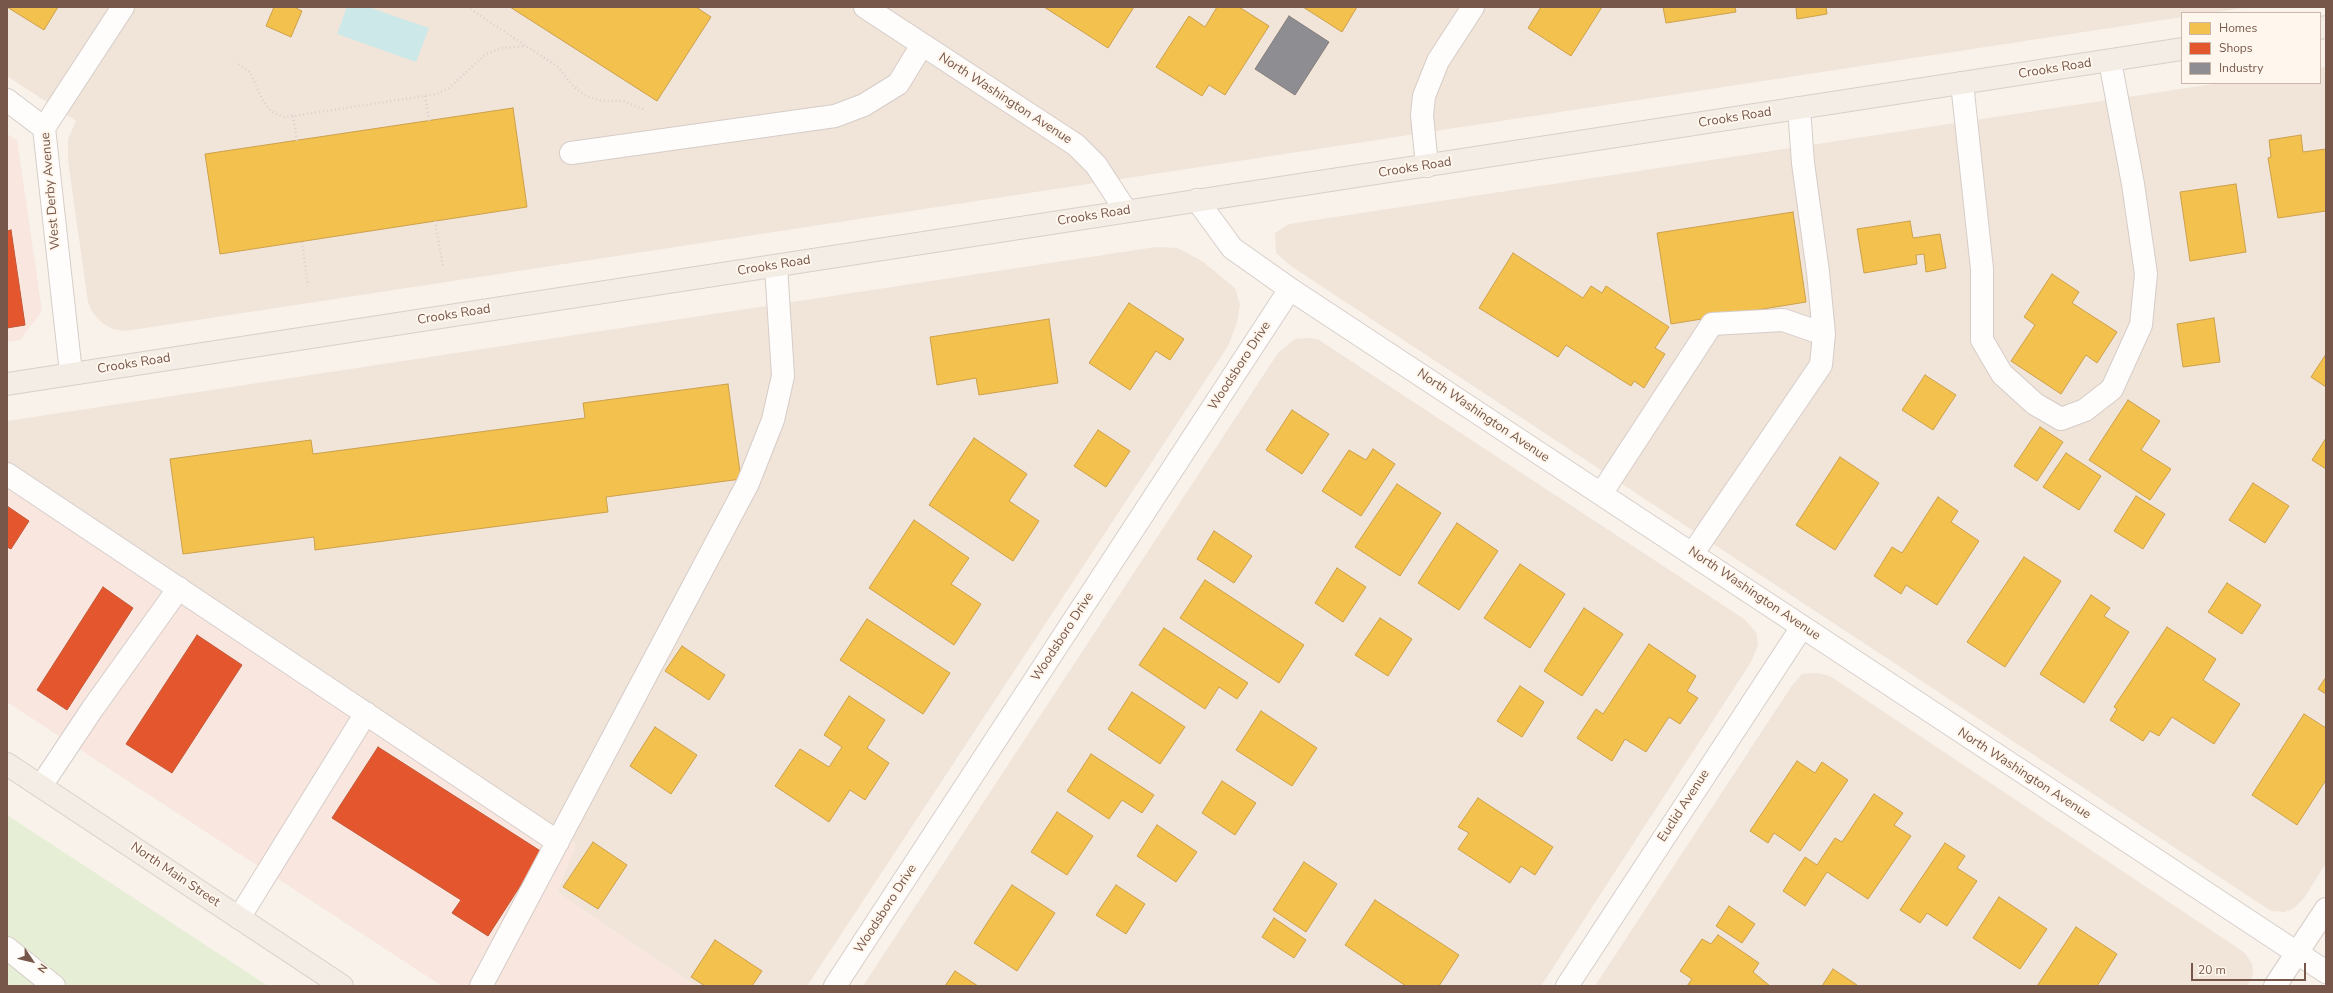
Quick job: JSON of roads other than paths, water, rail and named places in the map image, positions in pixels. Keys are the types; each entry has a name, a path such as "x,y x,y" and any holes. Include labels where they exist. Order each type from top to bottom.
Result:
{"main road":[{"name":"Crooks Road","path":"7,384 1197,200 2181,50"},
{"name":"North Main Street","path":"7,764 342,986"}],"street":[{"name":"West Derby Avenue","path":"71,373 44,128 123,7"},
{"name":"North Washington Avenue","path":"866,7 1076,145 1096,165 1126,211"},
{"path":"1427,166 1422,115 1424,96 1438,61 1473,7"},
{"path":"571,153 835,116 864,104 898,84 922,44"},
{"path":"1962,83 1982,269 1982,340 2002,374 2035,404 2061,419 2085,410 2112,389 2141,325 2146,274 2133,184 2110,60"},
{"path":"7,100 44,128"},
{"path":"1693,553 1821,366 1824,334 1818,272 1803,163 1799,108"},
{"name":"North Washington Avenue","path":"1197,200 1232,248 1290,289 1693,553 2326,972"},
{"path":"481,986 748,483 773,420 782,376 776,266"},
{"name":"Woodsboro Drive","path":"835,986 1290,289"},
{"path":"1601,494 1712,324 1783,320 1824,334"},
{"path":"7,474 558,842"},
{"path":"41,786 93,708 179,588"},
{"name":"Euclid Avenue","path":"1567,986 1802,626"},
{"path":"239,918 366,713"},
{"path":"2275,986 2326,909"},
{"path":"7,948 54,986"}],"water":[{"path":"347,7 368,7 429,28 416,62 337,34"}]}
